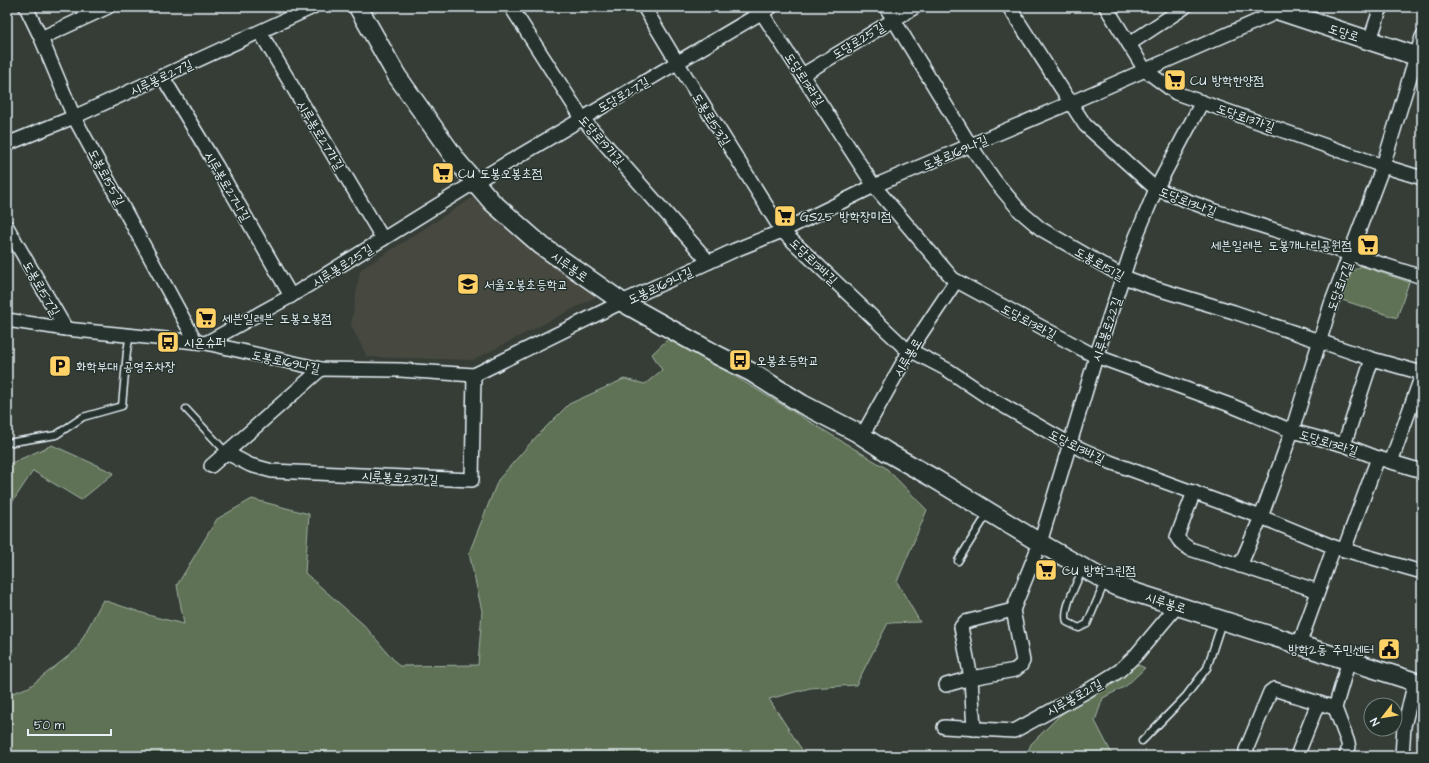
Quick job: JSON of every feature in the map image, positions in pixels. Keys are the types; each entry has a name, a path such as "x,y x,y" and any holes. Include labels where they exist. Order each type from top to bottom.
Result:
{"street":[{"name":"도봉로155길","path":"26,7 41,38 74,117 201,342"},
{"path":"41,38 108,7"},
{"name":"시루봉로27길","path":"7,144 74,117 314,7"},
{"name":"시루봉로","path":"358,7 397,76 457,161 492,202 542,246 622,302 751,372 802,404 862,436 1040,543 1116,586 1419,683 1404,726 1402,756"},
{"name":"도당로19가길","path":"511,7 582,118 709,262"},
{"name":"도봉로153길","path":"644,7 782,230"},
{"name":"도봉로151길","path":"886,7 970,145 994,181 1020,211 1041,229 1124,277 1372,359 1422,374"},
{"name":"도당로25길","path":"802,75 915,7"},
{"name":"도당로13나길","path":"1009,7 1085,125 1156,189 1215,212 1422,277"},
{"name":"도당로13가길","path":"1106,7 1146,70 1176,93 1383,166 1422,178"},
{"path":"1129,44 1185,7"},
{"name":"도당로","path":"1370,40 1381,7"},
{"name":"도당로27길","path":"474,182 764,9"},
{"name":"도당로13라길","path":"764,9 802,75 874,186 953,279 1096,357 1230,405 1292,430 1344,445 1378,458 1422,471"},
{"name":"도봉로169나길","path":"7,320 66,329 201,342 321,370 400,370 474,375 622,302 782,230 874,186 1146,70 1276,9"},
{"name":"도당로","path":"1276,9 1419,57"},
{"name":"시루봉로27가길","path":"260,32 383,239"},
{"name":"도당로17길","path":"1240,566 1261,517 1292,430 1321,341 1331,304 1383,166 1419,57 1422,37"},
{"name":"시루봉로27나길","path":"162,76 216,165 291,296"},
{"name":"시루봉로22길","path":"1040,543 1096,357 1124,277 1136,236 1156,189 1202,102"},
{"name":"시루봉로25길","path":"201,342 291,296 474,182"},
{"name":"도봉로157길","path":"7,227 66,329"},
{"name":"도당로13바길","path":"782,230 904,347 948,370 988,397 1070,444 1110,462 1261,517 1339,548 1422,572"},
{"name":"시루봉로","path":"862,436 910,350 956,281"},
{"path":"1344,445 1372,359"},
{"path":"211,466 321,370"},
{"path":"1391,462 1422,374"},
{"name":"시루봉로23가길","path":"227,453 250,465 272,471 472,480 474,375"},
{"path":"1299,645 1318,592 1378,458"},
{"path":"1194,492 1177,537 1179,541 1190,549 1318,592"},
{"path":"946,685 971,678 1015,670 1021,665 1023,661 1012,610 1040,543"},
{"name":"시루봉로21길","path":"944,727 1014,731 1087,691 1119,671 1136,655 1177,606"},
{"path":"974,729 971,678 961,627 965,622 1012,610"},
{"path":"1346,756 1349,747 1335,708 1349,660"},
{"path":"1248,756 1246,750 1270,692 1274,689 1335,708"},
{"path":"1297,756 1318,703"}],"lane":[{"path":"7,443 56,435 83,417 122,406 127,350 130,335"},
{"path":"186,409 227,453"},
{"path":"958,561 988,512"},
{"path":"1083,567 1066,611 1065,618 1067,622 1079,628 1087,624 1105,580"},
{"path":"1142,741 1186,696 1207,668 1222,621"}],"shaded area":[{"name":"서울오봉초등학교","path":"472,198 596,297 473,360 367,357 351,325 360,270"}],"green space":[{"path":"1361,266 1409,282 1397,318 1339,299 1349,273"},
{"path":"670,337 886,468 927,510 897,582 920,622 888,623 856,685 810,688 769,699 806,756 7,756 7,695 29,687 76,650 103,600 155,617 184,624 177,585 217,519 252,499 309,514 305,573 364,625 399,666 478,665 482,611 469,553 498,480 535,438 569,404 624,379 645,384 662,370 652,354"},
{"path":"52,445 114,473 81,500 33,471 7,510 7,465"},
{"path":"1134,663 1145,668 1126,686 1103,698 1095,721 1113,756 1026,756 1031,744 1059,716"}],"place":[{"name":"CU 방학한양점","path":"1175,80"},
{"name":"CU 도봉오봉초점","path":"443,173"},
{"name":"GS25 방학장미점","path":"785,216"},
{"name":"세븐일레븐 도봉개나리공원점","path":"1368,245"},
{"name":"서울오봉초등학교","path":"468,284"},
{"name":"세븐일레븐 도봉오봉점","path":"206,318"},
{"name":"시온슈퍼","path":"168,342"},
{"name":"오봉초등학교","path":"740,360"},
{"name":"화학부대 공영주차장","path":"60,366"},
{"name":"CU 방학그린점","path":"1046,570"},
{"name":"방학2동 주민센터","path":"1389,649"}]}
